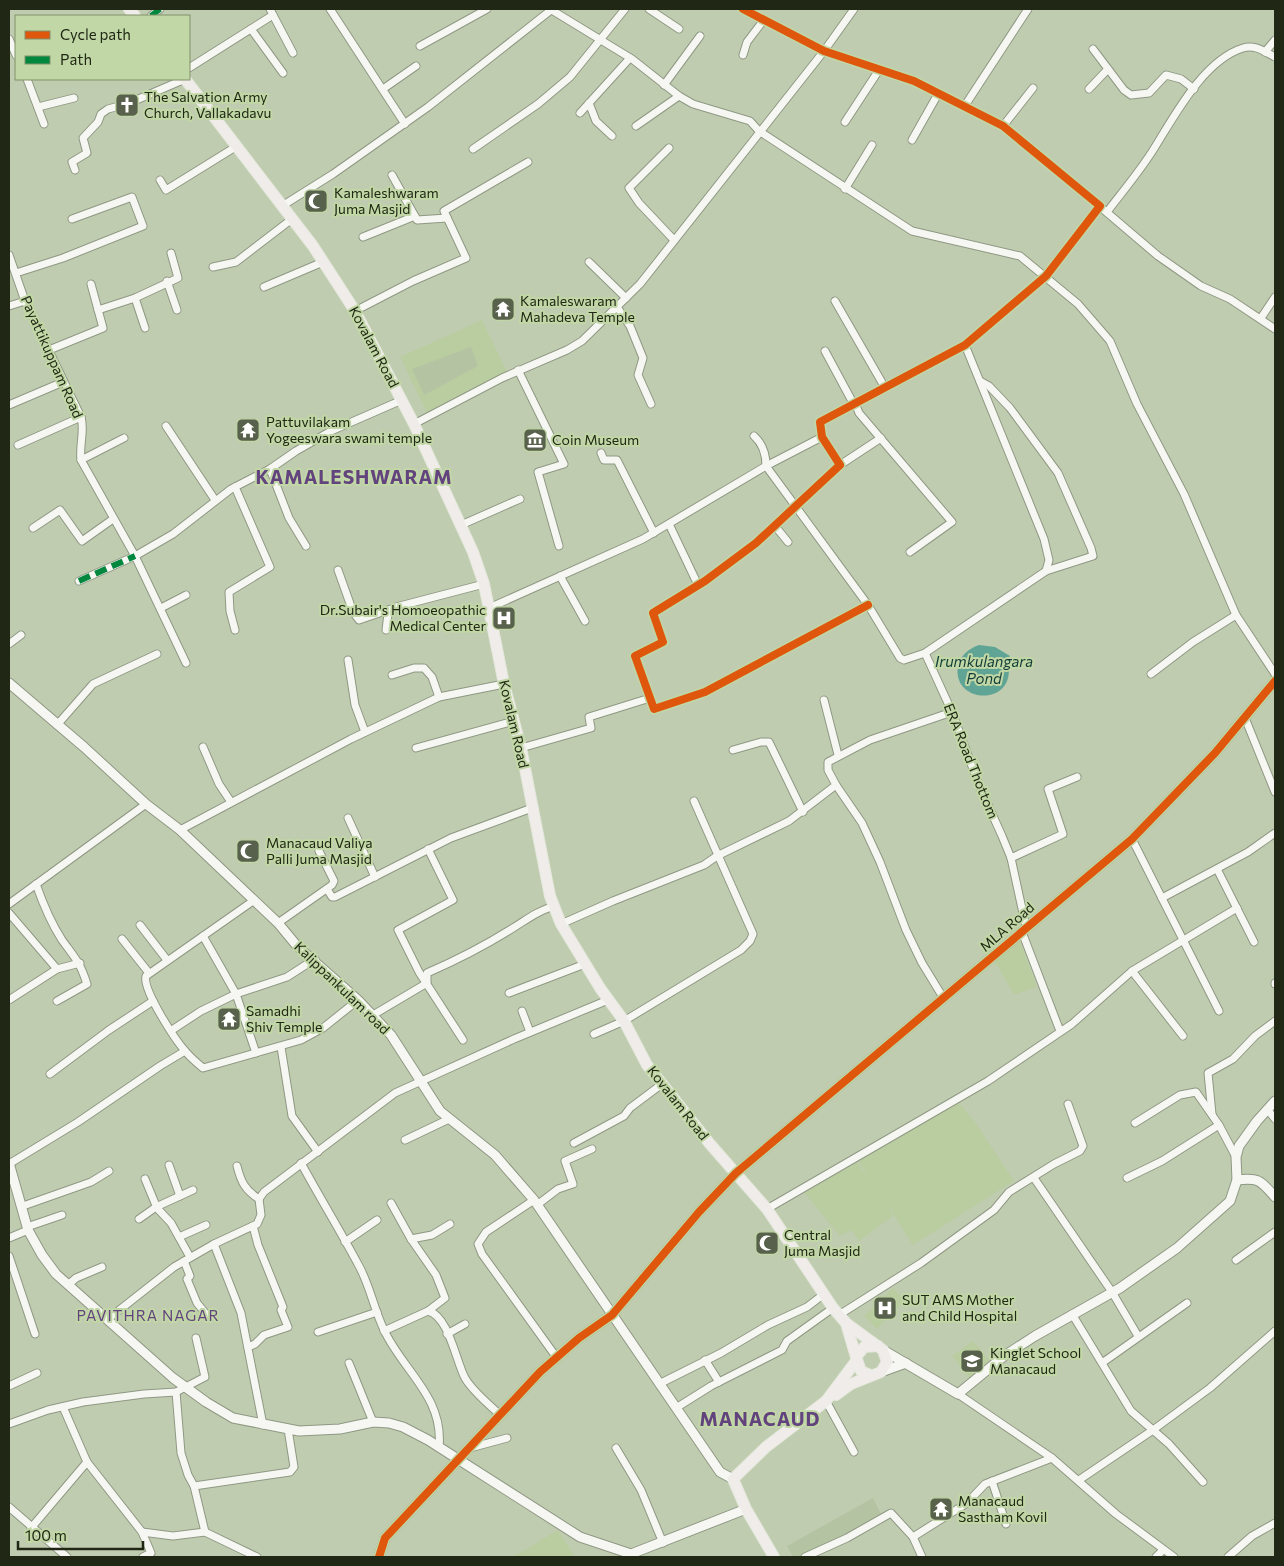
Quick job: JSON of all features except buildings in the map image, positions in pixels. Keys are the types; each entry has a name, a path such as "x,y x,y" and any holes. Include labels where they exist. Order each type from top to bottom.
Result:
{"main road":[{"name":"Kovalam Road","path":"186,80 292,219 355,311 414,424 461,525 484,584 504,684 521,748 550,896 561,924 662,1084 767,1209 839,1315 856,1359"},
{"path":"774,1557 746,1509 733,1479 766,1447 826,1401 851,1384 881,1372 887,1362 880,1348 839,1315"},
{"path":"826,1401 864,1347 880,1348"},
{"path":"856,1359 861,1371 870,1375"}],"street":[{"path":"330,9 405,124"},
{"path":"420,46 487,9"},
{"path":"282,206 405,124 550,9 602,39 692,104 750,121 759,131 912,231 1020,256 1078,304 1110,341 1137,404 1184,494 1236,615 1275,674"},
{"path":"473,149 538,104 570,77 625,9"},
{"path":"649,9 679,29"},
{"path":"743,9 824,51 914,81 1003,126 1158,256 1201,286 1230,299 1275,329"},
{"path":"414,424 518,370 567,350 582,341 626,298 674,240 824,51 854,9"},
{"path":"964,107 1028,9"},
{"path":"190,67 251,28 271,12 292,53"},
{"path":"743,55 747,42 763,21"},
{"path":"251,28 283,73"},
{"path":"664,85 700,36"},
{"path":"9,39 15,53"},
{"path":"1265,52 1275,40"},
{"path":"1107,212 1154,148 1174,114 1222,59 1242,48 1251,47 1275,57"},
{"path":"1093,49 1124,90 1132,95 1149,92 1166,76 1181,78 1194,89"},
{"path":"580,113 630,58"},
{"path":"383,89 416,66"},
{"path":"1089,90 1108,69"},
{"path":"845,122 879,70"},
{"path":"27,80 44,124"},
{"path":"76,170 72,162 87,154 83,138 98,122 100,114 108,109 127,104 183,80"},
{"path":"1003,126 1033,88"},
{"path":"912,140 938,94"},
{"path":"636,126 679,96"},
{"path":"38,107 74,98"},
{"path":"589,103 596,121 612,136"},
{"path":"845,189 872,145"},
{"path":"160,180 166,190 237,146"},
{"path":"669,148 629,188 639,203 674,240"},
{"path":"392,175 417,220 446,215 528,162"},
{"path":"16,273 63,258 143,226 132,198 72,219"},
{"path":"840,465 822,438 820,422 965,344 1046,276 1100,206"},
{"path":"355,311 413,281 466,258 446,215"},
{"path":"363,237 415,216"},
{"path":"213,267 236,262 292,219"},
{"path":"1020,256 1023,249"},
{"path":"98,310 135,298 167,281 178,278 171,253"},
{"name":"Payattikuppam Road","path":"9,255 25,301 81,417 83,434 80,444 81,460"},
{"path":"264,287 323,262"},
{"path":"589,262 626,298"},
{"path":"167,281 177,310"},
{"path":"49,350 103,328 91,284"},
{"path":"1261,318 1275,297"},
{"path":"135,298 145,328"},
{"path":"9,306 25,301"},
{"path":"835,301 884,386"},
{"path":"617,307 630,326 643,358 638,375 651,404"},
{"path":"965,344 1044,539 1049,560 1046,571"},
{"path":"825,350 860,413 952,522 910,552"},
{"path":"518,370 564,464 538,472 559,546"},
{"path":"754,436 760,441 766,456 766,466 868,605 900,658 904,660 926,653 1046,571 1093,556 1058,473 1010,408 989,386 980,381"},
{"path":"9,405 63,382"},
{"path":"79,581 136,556 172,534 215,500 235,487 270,469 296,451 331,431 402,400"},
{"path":"18,445 81,417"},
{"path":"166,426 215,500"},
{"path":"124,438 81,460 113,519 136,556 186,663"},
{"path":"489,608 654,533 766,466 822,438"},
{"path":"868,605 705,692 654,709 635,656 663,642 653,613 698,585 775,526 840,465 881,438"},
{"path":"601,453 604,460 617,460 654,533"},
{"path":"270,469 289,518 306,546"},
{"path":"234,630 229,592 270,567 235,487"},
{"path":"461,525 520,499"},
{"path":"33,528 60,510 82,541 113,519"},
{"path":"669,524 698,585"},
{"path":"775,526 788,542"},
{"path":"338,570 353,612 359,620 484,584"},
{"path":"560,576 585,621"},
{"path":"161,608 186,596"},
{"path":"386,630 392,609"},
{"path":"1151,674 1193,642 1236,615"},
{"path":"9,644 21,635"},
{"name":"ERA Road Thottom","path":"926,653 952,712 979,785 1010,858 1024,929 1060,1031"},
{"path":"57,724 93,684 157,654"},
{"path":"348,660 355,705 365,732"},
{"path":"392,675 414,668 424,668 432,677 439,697"},
{"name":"MLA Road","path":"379,1557 385,1538 458,1459 540,1372 580,1338 612,1315 699,1212 736,1173 1132,839 1182,790 1275,682"},
{"name":"Kalippankulam road","path":"9,684 57,724 146,804 180,830 278,923 297,946 314,959 373,1015 391,1035 440,1111 477,1138 495,1155 536,1203 720,1472 733,1479"},
{"path":"180,830 365,732 439,697 504,684"},
{"path":"521,748 591,728 589,717 650,698"},
{"path":"824,700 838,755"},
{"path":"944,999 922,963 906,930 880,862 862,823 836,785 828,770 828,762 838,755 870,740 952,712"},
{"path":"1245,718 1275,792"},
{"path":"416,748 514,721"},
{"path":"733,750 761,742 769,742 803,812"},
{"path":"203,747 219,784 231,802"},
{"path":"1010,858 1063,834 1048,789 1077,777"},
{"path":"561,924 613,901 704,866 717,856 803,812 836,785"},
{"path":"594,1034 624,1021 741,950 750,941 753,934 694,801"},
{"path":"9,904 146,804"},
{"path":"327,889 332,897 335,897 450,838 532,808"},
{"path":"348,818 375,876"},
{"path":"1162,898 1248,852 1275,833"},
{"path":"1132,839 1219,1011"},
{"path":"428,849 452,900 398,930 419,972 463,1040"},
{"path":"278,923 327,889 334,881 319,851"},
{"path":"1217,868 1254,942"},
{"path":"36,884 53,925 80,963 87,984 57,1001"},
{"path":"254,901 149,973 144,981 153,1001 185,1051 203,1068 256,1052 282,1047 301,1040 323,1028 358,1000"},
{"path":"427,983 427,974 460,959 514,927 530,915 554,906"},
{"path":"767,1209 967,1094 1094,1007 1104,995 1132,971 1237,908"},
{"path":"9,913 57,969"},
{"path":"140,925 167,960"},
{"path":"203,936 236,994 256,1052"},
{"path":"122,939 149,973"},
{"path":"172,1030 201,1011 236,994 287,977 314,959"},
{"path":"9,1000 57,969 80,963"},
{"path":"509,993 585,964"},
{"path":"1132,971 1183,1036"},
{"path":"373,1015 427,983"},
{"path":"108,1319 187,1259 253,1226 260,1220 259,1199 264,1192 395,1093 530,1032 608,1000"},
{"path":"50,1074 109,1030 153,1001"},
{"path":"522,1011 530,1032"},
{"path":"1212,1114 1208,1073 1233,1059 1255,1036 1275,1020"},
{"path":"282,1047 292,1116 318,1152"},
{"path":"185,1051 78,1122 9,1163 28,1228 42,1255 56,1274 187,1388 233,1418 263,1425 288,1429 322,1430 373,1422 389,1423 403,1427 439,1447 580,1537 629,1556 746,1509"},
{"path":"574,1144 624,1116 630,1108 662,1084"},
{"path":"1135,1123 1180,1095 1196,1092 1219,1125 1236,1157"},
{"path":"958,1394 1004,1356 1112,1292 1177,1248 1230,1201 1237,1180 1236,1157 1243,1139 1275,1101"},
{"path":"676,1408 719,1382 782,1350 787,1342 839,1315 921,1263 994,1210 1009,1192 1054,1164 1080,1151 1083,1146 1068,1104"},
{"path":"1267,1109 1275,1119"},
{"path":"405,1140 449,1119"},
{"path":"1127,1178 1162,1161 1219,1125"},
{"path":"556,1358 482,1254 478,1244 486,1232 558,1190 573,1184 565,1161 592,1149"},
{"path":"301,1164 360,1267 384,1331 428,1396 436,1415 440,1432 439,1447"},
{"path":"169,1165 180,1196"},
{"path":"237,1166 242,1183 249,1193 259,1199"},
{"path":"23,1206 90,1182 109,1170"},
{"path":"1034,1178 1112,1292 1138,1336"},
{"path":"145,1179 156,1207 171,1223 179,1237 187,1259 190,1276 186,1277 197,1303 206,1314"},
{"path":"1237,1180 1257,1179 1275,1197"},
{"path":"139,1219 156,1207 193,1190"},
{"path":"384,1331 428,1311 445,1298 436,1275 411,1239 391,1202"},
{"path":"9,1238 28,1228 62,1215"},
{"path":"345,1242 377,1220"},
{"path":"411,1239 432,1235 450,1224"},
{"path":"179,1237 206,1225"},
{"path":"248,1347 255,1344 264,1335 288,1327 281,1310 283,1307 258,1245 253,1226"},
{"path":"1236,1260 1275,1232"},
{"path":"214,1244 240,1313 263,1425"},
{"path":"9,1256 34,1334"},
{"path":"68,1285 76,1278 102,1267"},
{"path":"659,1384 768,1325 807,1307 824,1294"},
{"path":"1102,1363 1187,1303"},
{"path":"428,1311 436,1314 447,1334 465,1378 500,1415"},
{"path":"318,1332 377,1312"},
{"path":"1072,1314 1131,1411 1153,1430 1203,1482"},
{"path":"447,1334 465,1324"},
{"path":"1079,1480 1153,1430 1210,1388 1275,1331"},
{"path":"9,1424 63,1407 144,1394 176,1392 187,1388 205,1377 196,1338"},
{"path":"880,1348 958,1394 1052,1458 1116,1514 1174,1557"},
{"path":"706,1360 719,1382"},
{"path":"349,1363 373,1422"},
{"path":"881,1372 906,1363"},
{"path":"9,1386 36,1373"},
{"path":"176,1392 181,1453 188,1475 194,1486 205,1532"},
{"path":"826,1401 854,1452"},
{"path":"63,1407 77,1443 88,1462 142,1532 151,1553 143,1557"},
{"path":"194,1486 290,1472 294,1467 288,1429"},
{"path":"469,1448 507,1438"},
{"path":"616,1448 641,1490 663,1543"},
{"path":"913,1537 967,1503 985,1484 1052,1458"},
{"path":"31,1528 88,1462"},
{"path":"992,1481 1006,1524"},
{"path":"9,1507 54,1548 67,1557"},
{"path":"805,1557 847,1538 891,1513 913,1537 922,1557"},
{"path":"1228,1557 1252,1536 1275,1523"},
{"path":"142,1532 173,1536 205,1532 257,1557"},
{"path":"51,1557 54,1548"},
{"path":"1156,1557 1163,1550"}],"shaded area":[{"path":"482,320 508,374 428,415 400,357"},
{"path":"471,347 478,366 424,395 412,369"},
{"path":"1020,941 1037,987 1014,995 994,960"},
{"path":"958,1102 975,1122 1014,1181 913,1245 886,1203 893,1216 859,1241 851,1230 840,1236 802,1190 855,1160 871,1181 858,1160"},
{"name":"SUT AMS Mother and Child Hospital","path":"893,1288 905,1300 877,1329 864,1316"},
{"name":"Kinglet School Manacaud","path":"973,1341 993,1365 972,1381 952,1356"},
{"path":"873,1498 883,1518 808,1557 793,1557 787,1546"},
{"path":"558,1530 575,1557 513,1557"}],"water":[{"name":"Irumkulangara Pond","path":"979,645 995,647 1010,656 1007,659 1009,675 1004,686 996,693 985,696 974,694 965,689 959,679 958,666 961,659 968,651"}],"marked path":[{"path":"152,15 160,9"},
{"path":"79,581 135,556"}],"cycle path":[{"path":"743,9 824,51 914,81 1003,126 1100,206 1046,276 965,345 820,422 822,437 840,465 756,543 705,581 653,613 663,642 635,656 654,709 705,692 868,605"},
{"path":"379,1557 385,1538 540,1372 579,1338 612,1315 699,1212 736,1173 1132,839 1215,753 1275,681"}],"place":[{"name":"The Salvation Army Church, Vallakadavu","path":"127,105"},
{"name":"Kamaleshwaram Juma Masjid","path":"316,201"},
{"name":"Kamaleswaram Mahadeva Temple","path":"503,309"},
{"name":"Pattuvilakam Yogeeswara swami temple","path":"248,430"},
{"name":"Coin Museum","path":"535,440"},
{"name":"Dr.Subair's Homoeopathic Medical Center","path":"504,618"},
{"name":"Manacaud Valiya Palli Juma Masjid","path":"248,851"},
{"name":"Samadhi Shiv Temple","path":"229,1019"},
{"name":"Central Juma Masjid","path":"767,1243"},
{"name":"SUT AMS Mother and Child Hospital","path":"885,1308"},
{"name":"Kinglet School Manacaud","path":"972,1361"},
{"name":"Manacaud Sastham Kovil","path":"941,1509"}],"district":[{"name":"KAMALESHWARAM","path":"354,477"},
{"name":"PAVITHRA NAGAR","path":"148,1316"},
{"name":"MANACAUD","path":"760,1419"}]}
